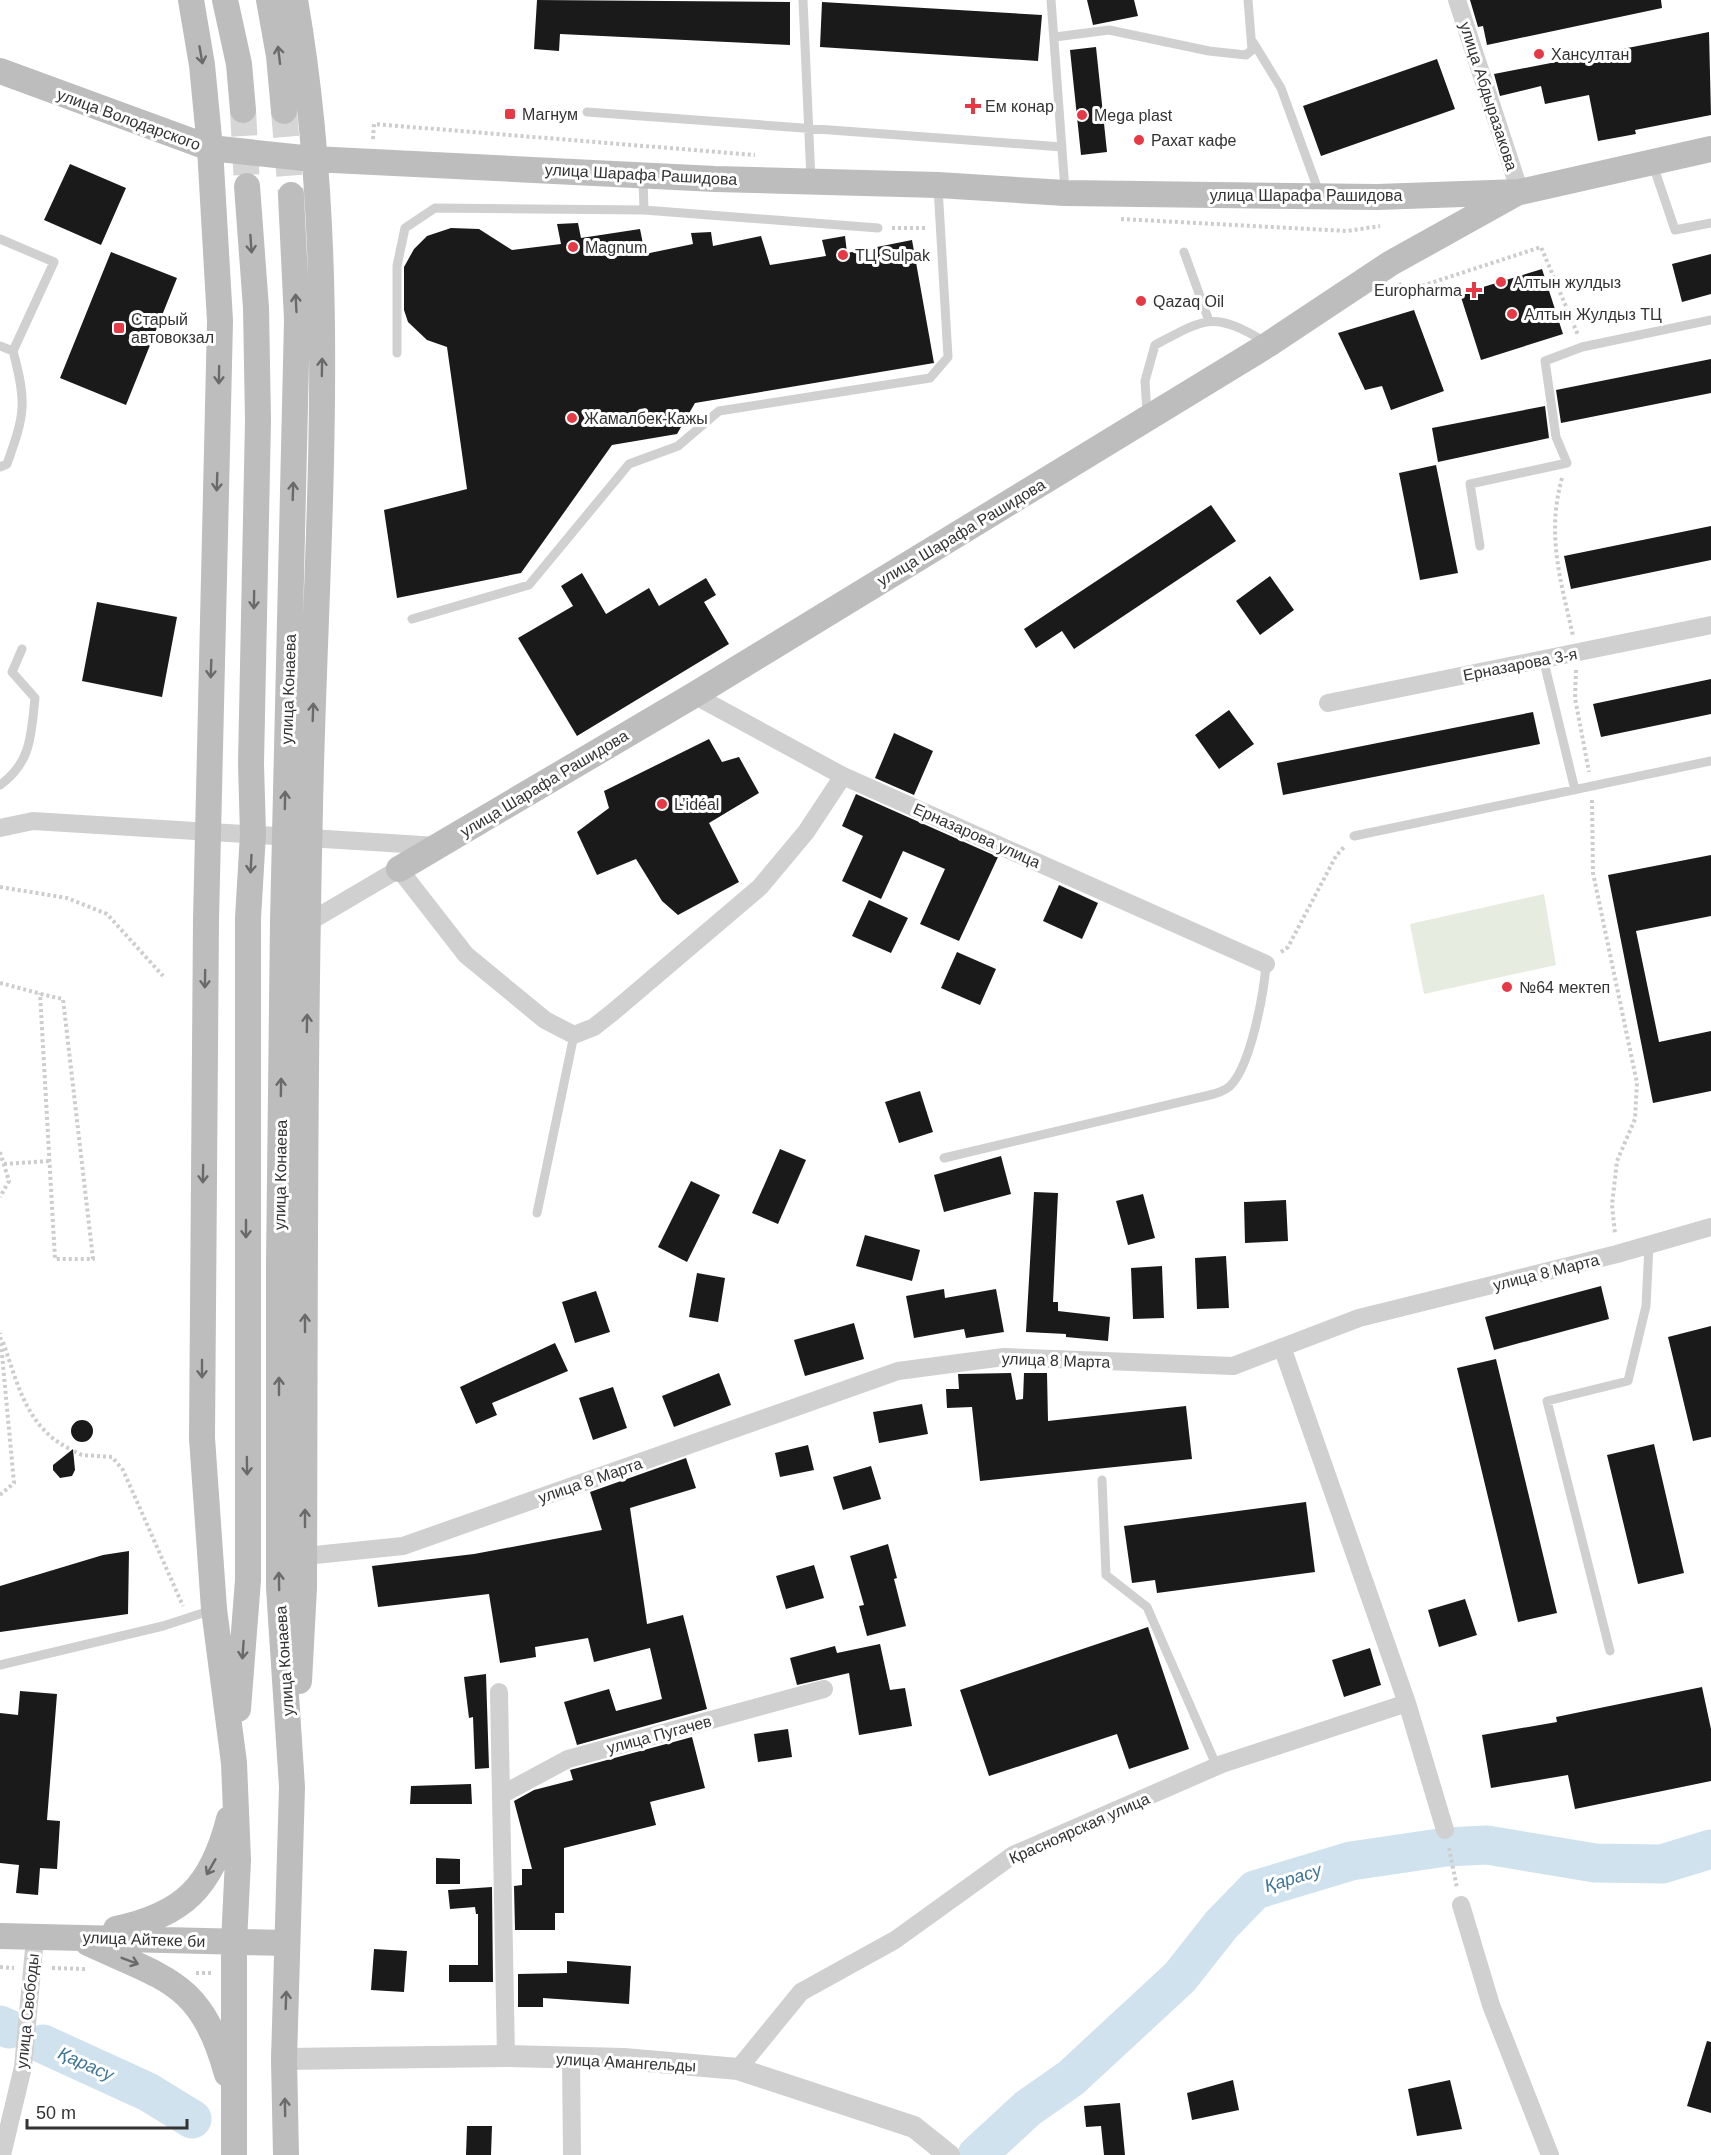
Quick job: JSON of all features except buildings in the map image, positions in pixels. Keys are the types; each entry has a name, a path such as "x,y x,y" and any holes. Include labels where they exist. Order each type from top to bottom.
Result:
{"main road":[{"name":"улица Конаева","path":"191,0 202,65 210,148 220,321 207,831 202,1437 214,1609 234,1763 238,1860 234,1942 234,2155"},
{"path":"225,0 238,64 243,110"},
{"path":"269,0 279,56 284,111"},
{"path":"292,1786 304,1556 310,837 322,320 313,159 304,52 295,0"},
{"name":"улица Володарского","path":"0,71 210,148 313,159"},
{"name":"улица Шарафа Рашидова","path":"313,159 372,160 810,183 938,185 1065,193 1321,197 1520,192 1711,150"},
{"name":"улица Конаева","path":"234,1763 248,1580 248,965 253,834 251,740 258,420 256,308 247,186"},
{"name":"улица Шарафа Рашидова","path":"399,869 694,695 1148,419 1269,345 1391,263 1520,192"},
{"name":"улица Конаева","path":"286,2155 284,2059 292,1786 279,1588 279,1251 285,835 297,320 291,195"},
{"path":"76,1937 148,1922 177,1907 204,1879 221,1850 235,1792"},
{"name":"улица Айтеке би","path":"0,1936 287,1942"},
{"path":"76,1937 174,1983 195,2003 213,2031 234,2100"}],"street":[{"name":"улица Абдыразакова","path":"1457,0 1520,192"},
{"name":"Ерназарова 3-я","path":"1329,703 1711,625"},
{"name":"Ерназарова улица","path":"694,695 843,776 1266,964"},
{"path":"309,922 399,869 466,955 545,1020 574,1035 594,1027 613,1012 760,887 806,832 843,776"},
{"path":"0,828 33,821 438,846"},
{"name":"улица 8 Марта","path":"304,1556 403,1546 898,1371 1004,1357 1233,1366 1359,1318 1617,1254 1711,1227"},
{"path":"1282,1347 1407,1703 1446,1835"},
{"name":"улица Пугачев","path":"501,1795 568,1759 824,1689"},
{"path":"499,1692 506,2056"},
{"name":"Красноярская улица","path":"738,2069 801,1992 895,1940 1013,1855 1222,1764 1407,1703"},
{"path":"1461,1905 1491,2005 1550,2155"},
{"name":"улица Свободы","path":"2,2155 23,2067 35,1938"},
{"name":"улица Амангельды","path":"284,2059 506,2056 624,2059 738,2069 914,2127 949,2155"},
{"path":"571,2058 572,2155"}],"lane":[{"path":"804,0 810,128 810,183"},
{"path":"1051,0 1065,193"},
{"path":"1055,37 1109,30 1209,51 1246,55 1252,50 1253,42 1248,0"},
{"path":"1253,42 1281,88 1321,197"},
{"path":"587,112 1062,147"},
{"path":"1653,162 1675,230 1711,223"},
{"path":"643,174 644,210"},
{"path":"412,619 529,585 629,464 678,446 719,411 930,378 948,357 938,185"},
{"path":"398,353 397,266 405,228 435,208 644,210 878,228"},
{"path":"0,239 54,262 13,351 22,385 23,419 7,464 0,467"},
{"path":"1184,252 1209,321"},
{"path":"1480,546 1470,484 1566,463 1556,437 1545,360 1582,347 1711,320"},
{"path":"1148,419 1145,381 1155,345 1200,321 1209,321 1236,325 1269,345"},
{"path":"0,346 13,351"},
{"path":"0,785 15,774 30,744 35,698 12,672 22,649"},
{"path":"1543,658 1575,790"},
{"path":"1354,836 1711,761"},
{"path":"944,1158 1214,1094 1230,1087 1239,1074 1263,1000 1266,964"},
{"path":"537,1213 574,1035"},
{"path":"1610,1651 1547,1401 1628,1381 1646,1306 1649,1245"},
{"path":"1102,1480 1106,1575 1147,1607 1214,1760 1222,1764"},
{"path":"0,1665 188,1618 214,1609"}],"path":[{"path":"372,160 374,124 763,155"},
{"path":"878,228 940,228"},
{"path":"1391,263 1403,292 1541,247 1582,347"},
{"path":"1566,463 1558,495 1556,563 1577,653 1575,698 1592,786 1593,873 1637,1083 1635,1119 1617,1161 1612,1205 1617,1254"},
{"path":"1266,964 1288,947 1336,856 1354,836"},
{"path":"0,887 67,898 107,914 163,976"},
{"path":"0,983 40,993 63,999 93,1259 55,1260 40,993"},
{"path":"0,1152 9,1181 0,1197"},
{"path":"4,1164 49,1161"},
{"path":"0,1333 23,1401 39,1426 53,1440 82,1455 112,1457 123,1470 188,1618"},
{"path":"0,1333 14,1464 14,1483 0,1495"},
{"path":"1446,1835 1453,1867"}],"shaded area":[{"path":"1544,894 1556,965 1424,994 1410,924"}],"waterway":[{"name":"Қарасу","path":"977,2155 1028,2108 1071,2078 1180,1977 1221,1925 1255,1890 1351,1861 1446,1847 1487,1845 1595,1863 1662,1864 1711,1849"},
{"name":"Қарасу","path":"0,2025 9,2029"},
{"name":"Қарасу","path":"43,2044 148,2092 192,2119"}],"tunnel":[{"path":"243,110 247,186"},
{"path":"284,111 291,195"}],"place":[{"name":"Хансултан","path":"1539,54"},
{"name":"Ем конар","path":"973,106"},
{"name":"Магнум","path":"510,114"},
{"name":"Mega plast","path":"1082,115"},
{"name":"Рахат кафе","path":"1139,140"},
{"name":"Magnum","path":"573,247"},
{"name":"ТЦ Sulpak","path":"843,255"},
{"name":"Алтын жулдыз","path":"1501,282"},
{"name":"Europharma","path":"1474,290"},
{"name":"Qazaq Oil","path":"1141,301"},
{"name":"Алтын Жулдыз ТЦ","path":"1512,314"},
{"name":"Старый автовокзал","path":"119,328"},
{"name":"Жамалбек-Кажы","path":"572,418"},
{"name":"L’idéal","path":"662,804"},
{"name":"№64 мектеп","path":"1507,987"}]}
